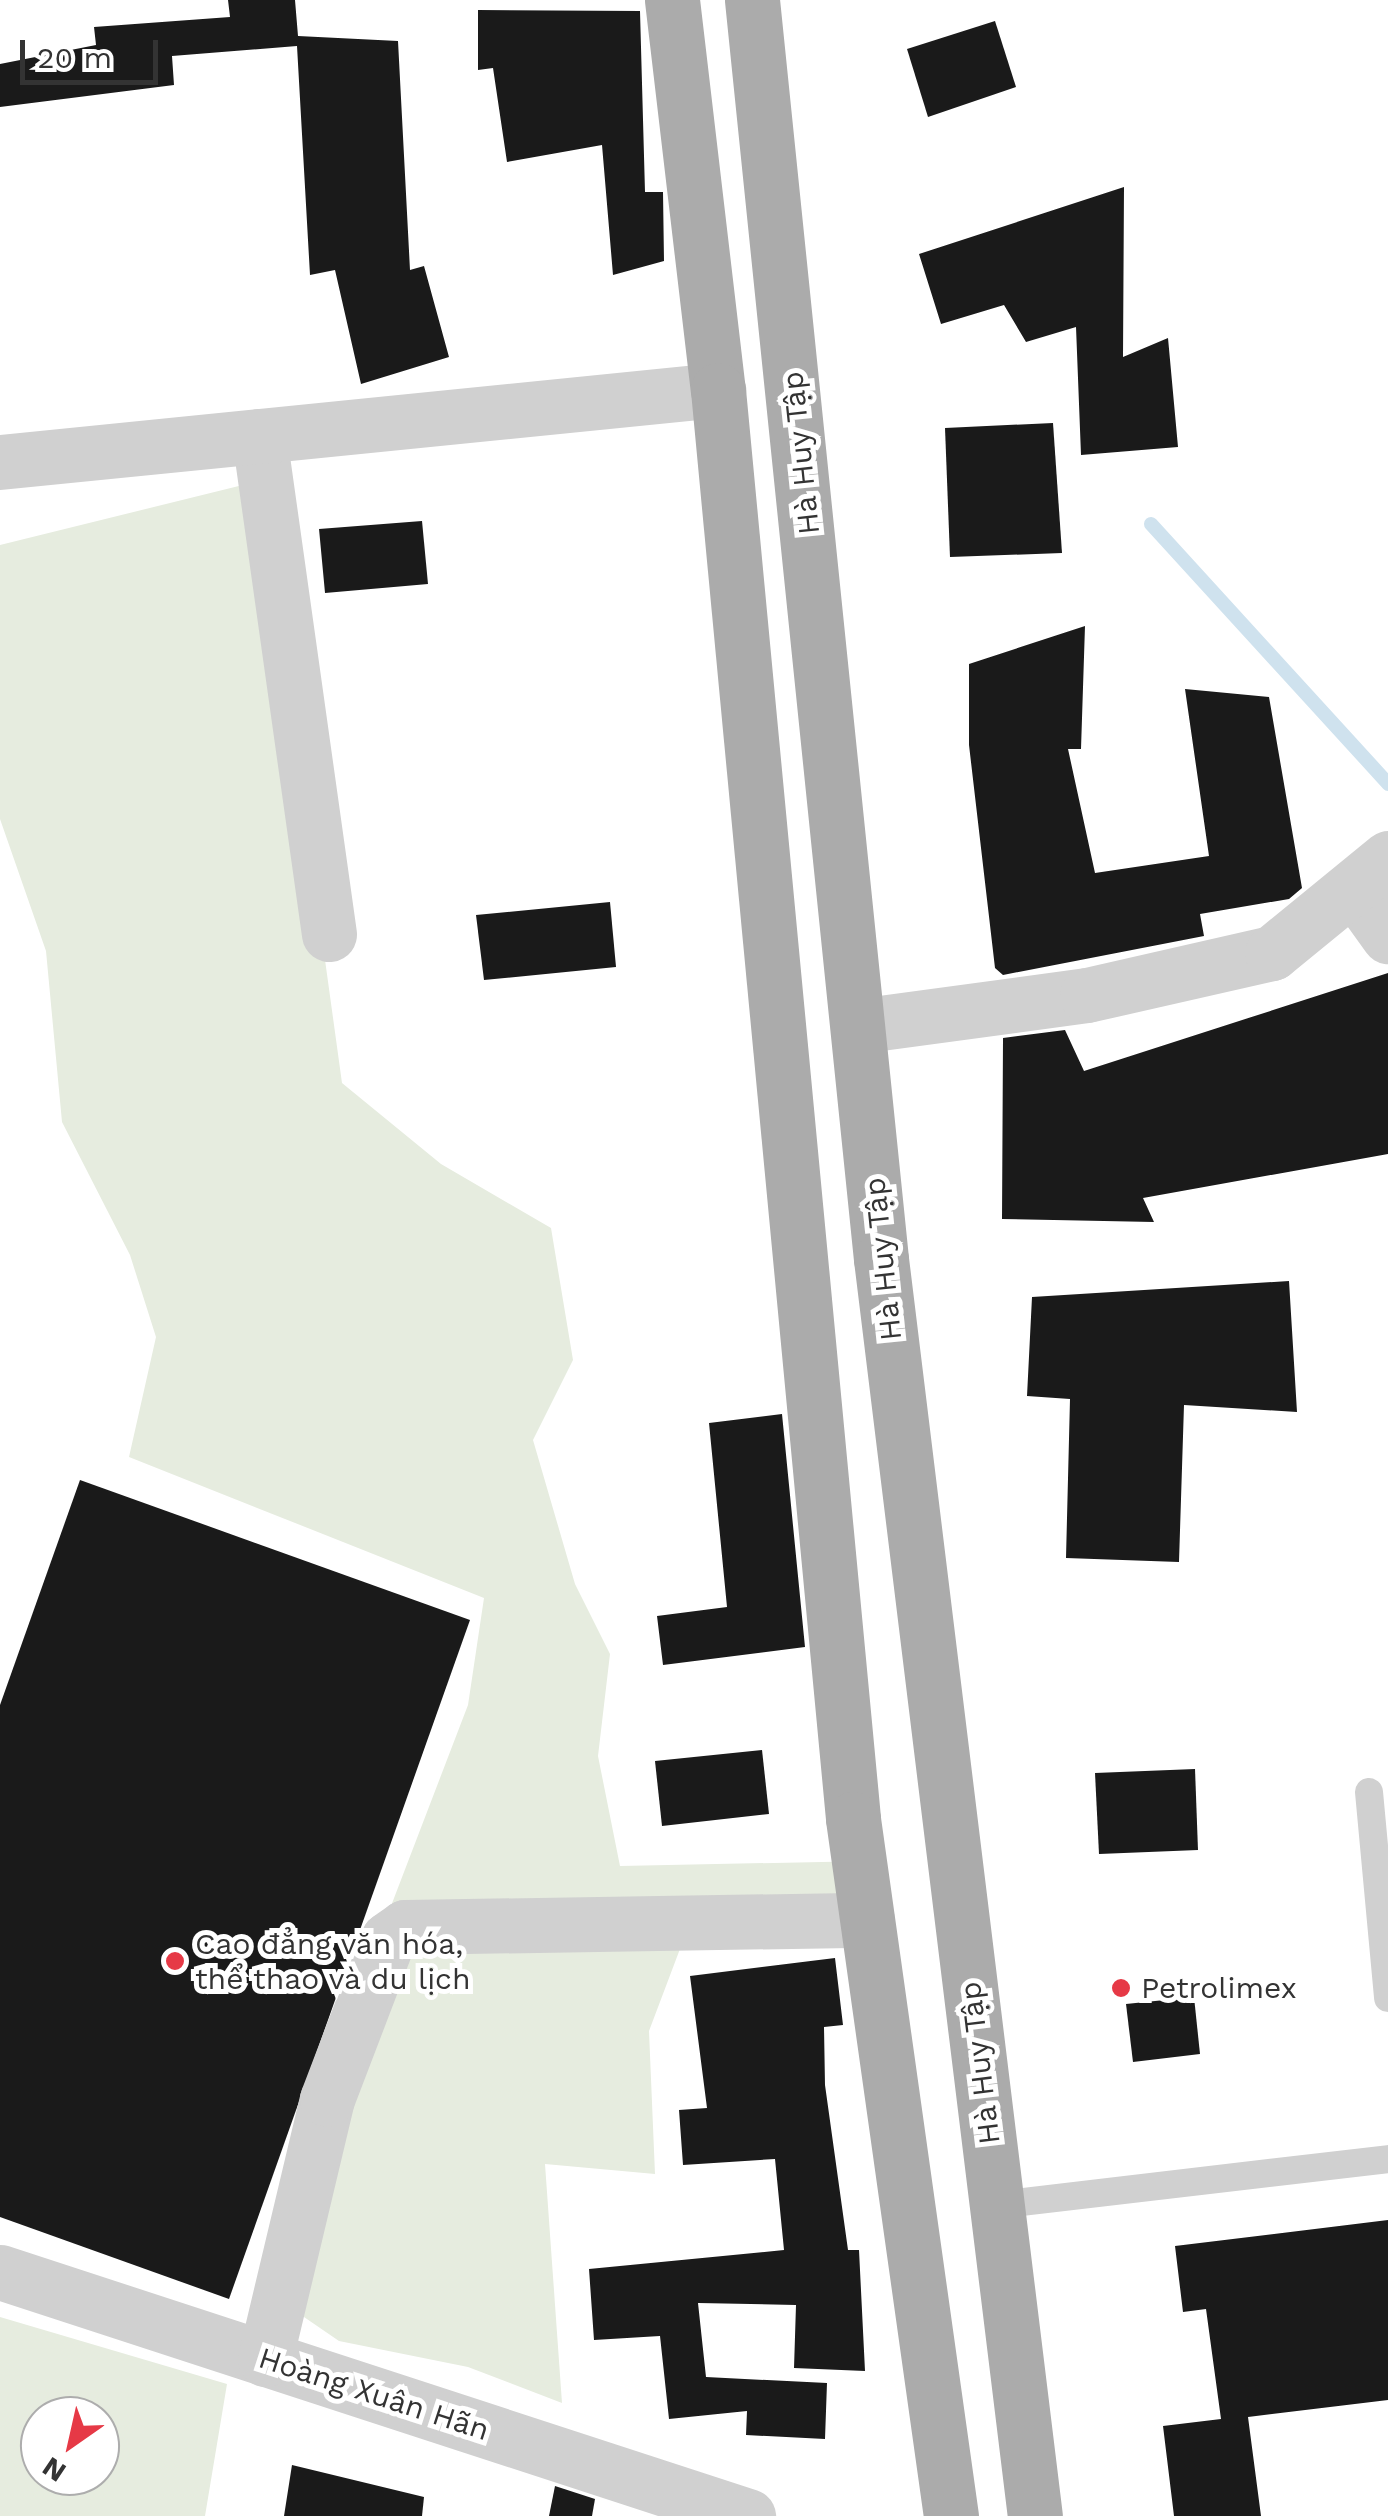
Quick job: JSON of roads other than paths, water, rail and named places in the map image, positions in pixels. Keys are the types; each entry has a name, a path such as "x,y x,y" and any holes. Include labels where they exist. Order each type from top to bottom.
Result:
{"main road":[{"path":"672,0 718,390 867,1920 951,2516"},
{"name":"Hà Huy Tập","path":"752,0 858,1026 1035,2516"}],"street":[{"path":"0,462 718,390"},
{"path":"259,436 329,934"},
{"path":"858,1026 1238,964 1298,940 1372,874 1388,936"},
{"path":"265,2359 327,2099 388,1939 405,1928 867,1920"},
{"name":"Hoàng Xuân Hãn","path":"0,2272 748,2516"}],"lane":[{"path":"1369,1792 1388,1998"},
{"path":"998,2205 1388,2159"}],"waterway":[{"path":"1151,524 1388,784"}],"place":[{"name":"Cao đẳng văn hóa, thể thao và du lịch","path":"175,1961"},
{"name":"Petrolimex","path":"1121,1988"}]}
